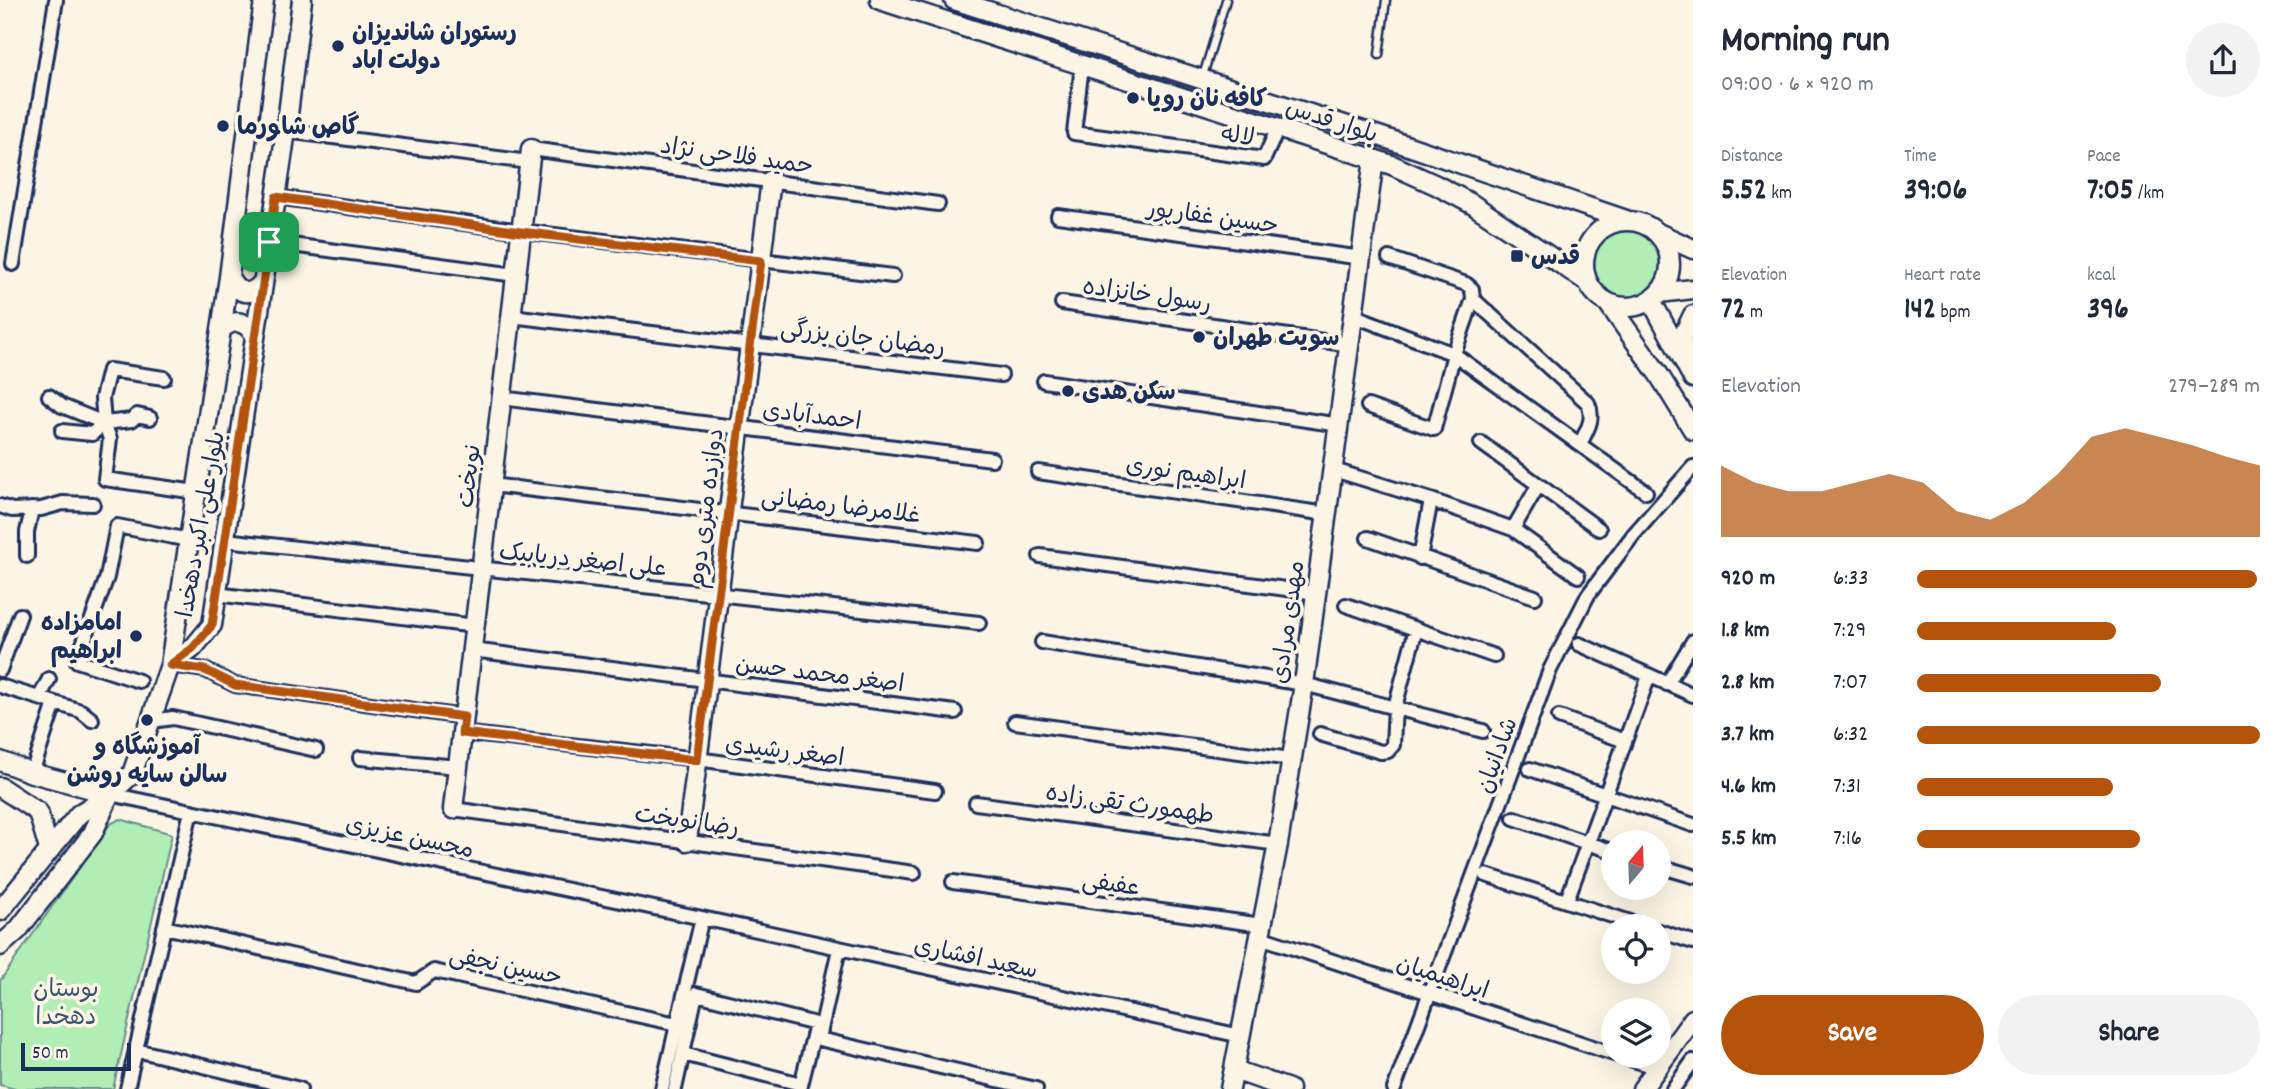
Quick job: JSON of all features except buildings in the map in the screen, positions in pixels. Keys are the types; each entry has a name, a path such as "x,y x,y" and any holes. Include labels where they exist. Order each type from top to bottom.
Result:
{"street":[{"path":"13,264 56,0"},
{"name":"بلوار علی اکبر دهخدا","path":"170,665 229,277 264,0"},
{"name":"بلوار علی اکبر دهخدا","path":"170,665 193,648 212,625 286,131 302,0"},
{"name":"بلوار قدس","path":"880,0 1374,159 1436,184 1472,204 1587,281"},
{"name":"بلوار قدس","path":"954,0 1382,137 1626,220"},
{"name":"لاله","path":"1082,65 1074,133 1264,159 1278,128"},
{"name":"حمید فلاحی نژاد","path":"286,131 771,180 938,204"},
{"name":"نوبخت","path":"453,809 530,156"},
{"name":"مهدی مرادی","path":"1230,1089 1278,844 1304,684 1374,159"},
{"name":"دوازده متری دوم","path":"687,841 771,180"},
{"path":"276,197 521,232 894,276"},
{"name":"حسین غفارپور","path":"1058,216 1362,257"},
{"path":"1693,249 1637,222 1626,220 1599,230 1584,253 1583,267 1587,281 1599,298 1608,303 1630,307 1655,297 1693,289"},
{"path":"1655,297 1665,285 1670,265 1664,243 1657,233"},
{"path":"269,242 516,275"},
{"path":"1368,406 1434,429 1454,354 1473,299 1472,289 1466,284 1388,258"},
{"path":"229,277 235,288 245,293 256,290 263,282"},
{"path":"1655,297 1690,372"},
{"path":"1473,299 1588,403 1592,413 1590,424 1580,444"},
{"name":"رسول خانزاده","path":"1062,303 1351,345"},
{"path":"1608,303 1659,374 1693,430"},
{"path":"1690,372 1682,338 1693,315"},
{"name":"رمضان جان بزرگی","path":"511,316 1001,375"},
{"path":"1355,316 1454,354 1646,492"},
{"path":"221,329 230,322 240,321 255,335"},
{"path":"164,378 108,370 102,398 104,423 110,439 105,479 196,492"},
{"path":"1044,381 1340,425"},
{"path":"49,396 62,406 104,423 132,420 136,415 150,418"},
{"name":"احمدآبادی","path":"501,398 992,459"},
{"path":"62,431 92,434 104,423"},
{"path":"1480,443 1599,529"},
{"name":"شادانیان","path":"1394,1089 1550,670 1588,595 1634,534 1693,467"},
{"path":"1334,470 1513,529 1578,576"},
{"name":"ابراهیم نوری","path":"1038,472 1327,514"},
{"name":"غلامرضا رمضانی","path":"491,485 978,543"},
{"path":"1513,529 1538,486"},
{"path":"1420,558 1431,500"},
{"path":"0,506 12,510 63,503 93,504"},
{"path":"27,556 27,532 32,509"},
{"path":"139,681 76,661 107,577 117,526 189,540"},
{"path":"1368,538 1535,597"},
{"name":"علی اصغر دریابیک","path":"225,540 979,623"},
{"path":"1040,556 1316,593"},
{"path":"216,594 475,626"},
{"path":"1346,605 1494,656"},
{"path":"0,670 20,615"},
{"path":"1320,734 1381,752 1388,751 1393,745 1395,707 1416,629"},
{"path":"1667,684 1693,641"},
{"path":"1042,642 1304,684 1483,731"},
{"path":"1579,644 1693,695"},
{"name":"اصغر محمد حسن","path":"471,650 955,712"},
{"path":"0,911 79,814 110,794 132,774 170,665"},
{"name":"اصغر رشیدی","path":"170,665 205,670 235,685 463,725 697,760 936,791"},
{"path":"1567,901 1649,676"},
{"path":"38,698 49,679"},
{"path":"0,686 81,710 92,720"},
{"path":"32,773 55,703"},
{"path":"1559,717 1625,741"},
{"path":"152,721 173,718 316,750"},
{"path":"1015,722 1291,759"},
{"path":"360,758 458,767"},
{"path":"0,761 32,773 110,794"},
{"path":"1530,769 1693,825"},
{"path":"0,787 38,812 49,849"},
{"path":"0,946 18,930 93,834 110,794"},
{"name":"محسن عزیزی","path":"110,794 702,918"},
{"name":"طهمورث تقی زاده","path":"976,803 1278,844"},
{"name":"رضا نوبخت","path":"453,809 914,873"},
{"path":"127,1089 191,811"},
{"path":"1514,818 1601,848"},
{"path":"1671,870 1693,876"},
{"path":"1486,875 1607,914"},
{"name":"عفیفی","path":"953,882 1261,931"},
{"path":"662,1089 702,918"},
{"name":"سعید افشاری","path":"702,918 1241,1036"},
{"name":"حسین نجفی","path":"164,927 416,983 433,971 677,1024"},
{"name":"ابراهیمیان","path":"1261,931 1430,993 1601,1050"},
{"path":"1671,935 1693,942"},
{"path":"803,1087 819,1040 839,948"},
{"path":"675,1089 696,994 816,1024 803,1087"},
{"path":"1671,1049 1693,1019"},
{"path":"819,1040 1036,1089"},
{"path":"136,1050 300,1089"},
{"path":"683,1054 803,1087"},
{"path":"1673,1089 1693,1062"},
{"path":"1642,1089 1657,1068"},
{"path":"1234,1070 1289,1089"}],"lane":[{"path":"1202,79 1226,0"},
{"path":"1378,55 1386,0"}],"green space":[{"path":"1620,226 1634,226 1648,232 1659,243 1665,264 1662,279 1654,291 1634,302 1620,302 1606,296 1595,285 1589,271 1589,257 1595,243 1606,232"},
{"name":"بوستان دهخدا","path":"120,819 172,834 113,1089 15,1089 0,1085 0,981 110,824"}],"place":[{"name":"رستوران شاندیزان دولت اباد","path":"338,46"},
{"name":"کافه نان رویا","path":"1133,98"},
{"name":"گاص شاورما","path":"223,126"},
{"name":"قدس","path":"1517,256"},
{"name":"سويت طهران","path":"1199,337"},
{"name":"سكن هدى","path":"1068,391"},
{"name":"امامزاده ابراهیم","path":"136,636"},
{"name":"آموزشگاه و سالن سایه روشن","path":"147,720"}],"route":[{"path":"276,197 521,232 761,261 697,760 462,733 464,717 235,685 205,670 170,665 193,648 212,625 269,242 276,197"}]}
